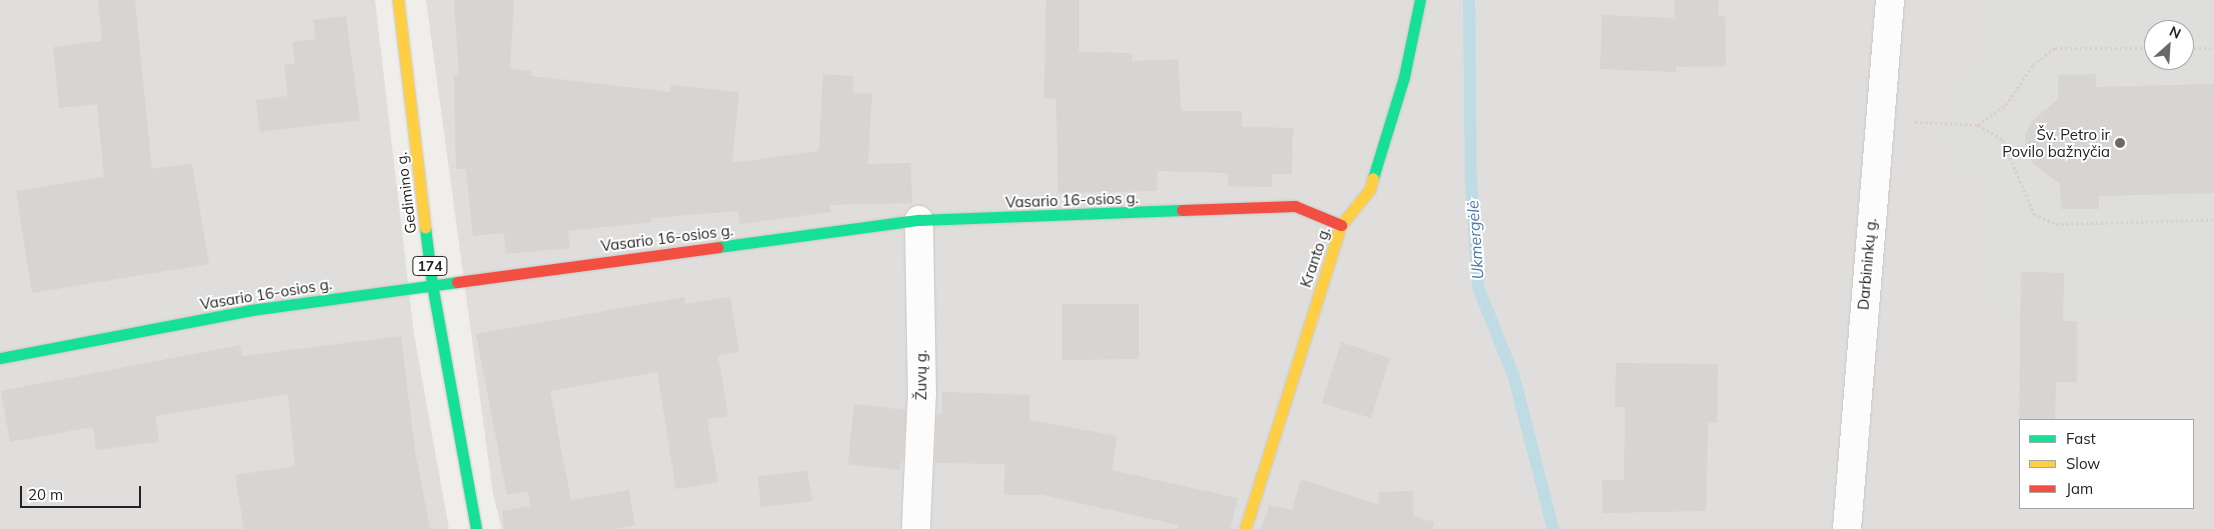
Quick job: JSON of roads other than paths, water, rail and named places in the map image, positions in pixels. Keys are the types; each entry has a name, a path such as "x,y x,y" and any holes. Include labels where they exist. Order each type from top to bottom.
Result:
{"street":[{"name":"Gedimino g.","path":"398,0 432,284 476,529"},
{"name":"Kranto g.","path":"1245,529 1341,225 1370,189 1404,77 1420,0"},
{"name":"Darbininkų g.","path":"1847,529 1890,0"},
{"name":"Vasario 16-osios g.","path":"0,358 251,310 432,284 919,220 1295,206 1341,225"},
{"name":"Žuvų g.","path":"916,529 922,394 919,220"}],"waterway":[{"name":"Ukmergėlė","path":"1469,0 1471,179 1478,287 1514,377 1553,529"}],"place":[{"name":"Šv. Petro ir Povilo bažnyčia","path":"2120,143"}]}
